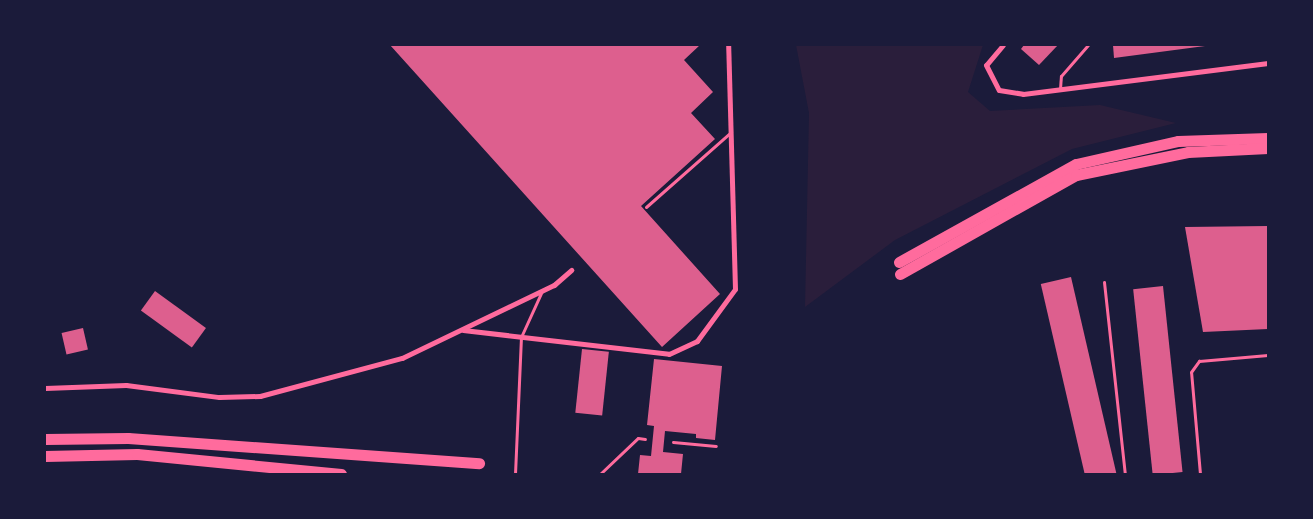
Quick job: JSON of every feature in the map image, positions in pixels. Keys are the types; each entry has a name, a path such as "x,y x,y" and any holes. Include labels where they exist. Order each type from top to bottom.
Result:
{"main road":[{"path":"899,262 1076,164 1178,141 1268,138"},
{"path":"900,274 1076,175 1188,152 1268,148"},
{"path":"45,439 128,438 478,463"},
{"path":"45,456 137,454 341,474"}],"street":[{"path":"461,330 670,354 697,341 735,289 732,131 728,45"},
{"path":"1003,45 986,65 999,90 1023,94 1268,63"},
{"path":"45,388 126,384 219,397 260,396 402,358 542,290 571,270"}],"lane":[{"path":"1060,89 1061,76 1088,45"},
{"path":"646,207 732,131"},
{"path":"1104,282 1125,474"},
{"path":"515,474 521,337 542,290"},
{"path":"1200,474 1191,372 1199,361 1268,355"},
{"path":"600,474 638,438 645,439"},
{"path":"673,442 716,446"}],"shaded area":[{"path":"796,45 983,45 968,92 990,111 1100,105 1176,123 1072,149 895,240 805,307 809,113"}],"building":[{"path":"390,45 700,45 684,60 713,92 691,113 715,139 641,206 720,294 662,347"},
{"path":"1024,45 1058,45 1039,65 1021,49"},
{"path":"1113,45 1204,45 1205,46 1114,58"},
{"path":"1268,226 1268,329 1203,332 1185,227"},
{"path":"1071,277 1116,474 1085,474 1041,284"},
{"path":"1163,286 1183,472 1153,474 1133,289"},
{"path":"155,291 206,328 192,347 141,310"},
{"path":"83,328 88,349 67,354 62,333"},
{"path":"582,349 609,352 602,415 575,413"},
{"path":"654,359 722,366 715,440 696,438 696,434 665,431 663,452 683,454 681,474 638,474 640,455 651,456 654,426 647,425"}]}
